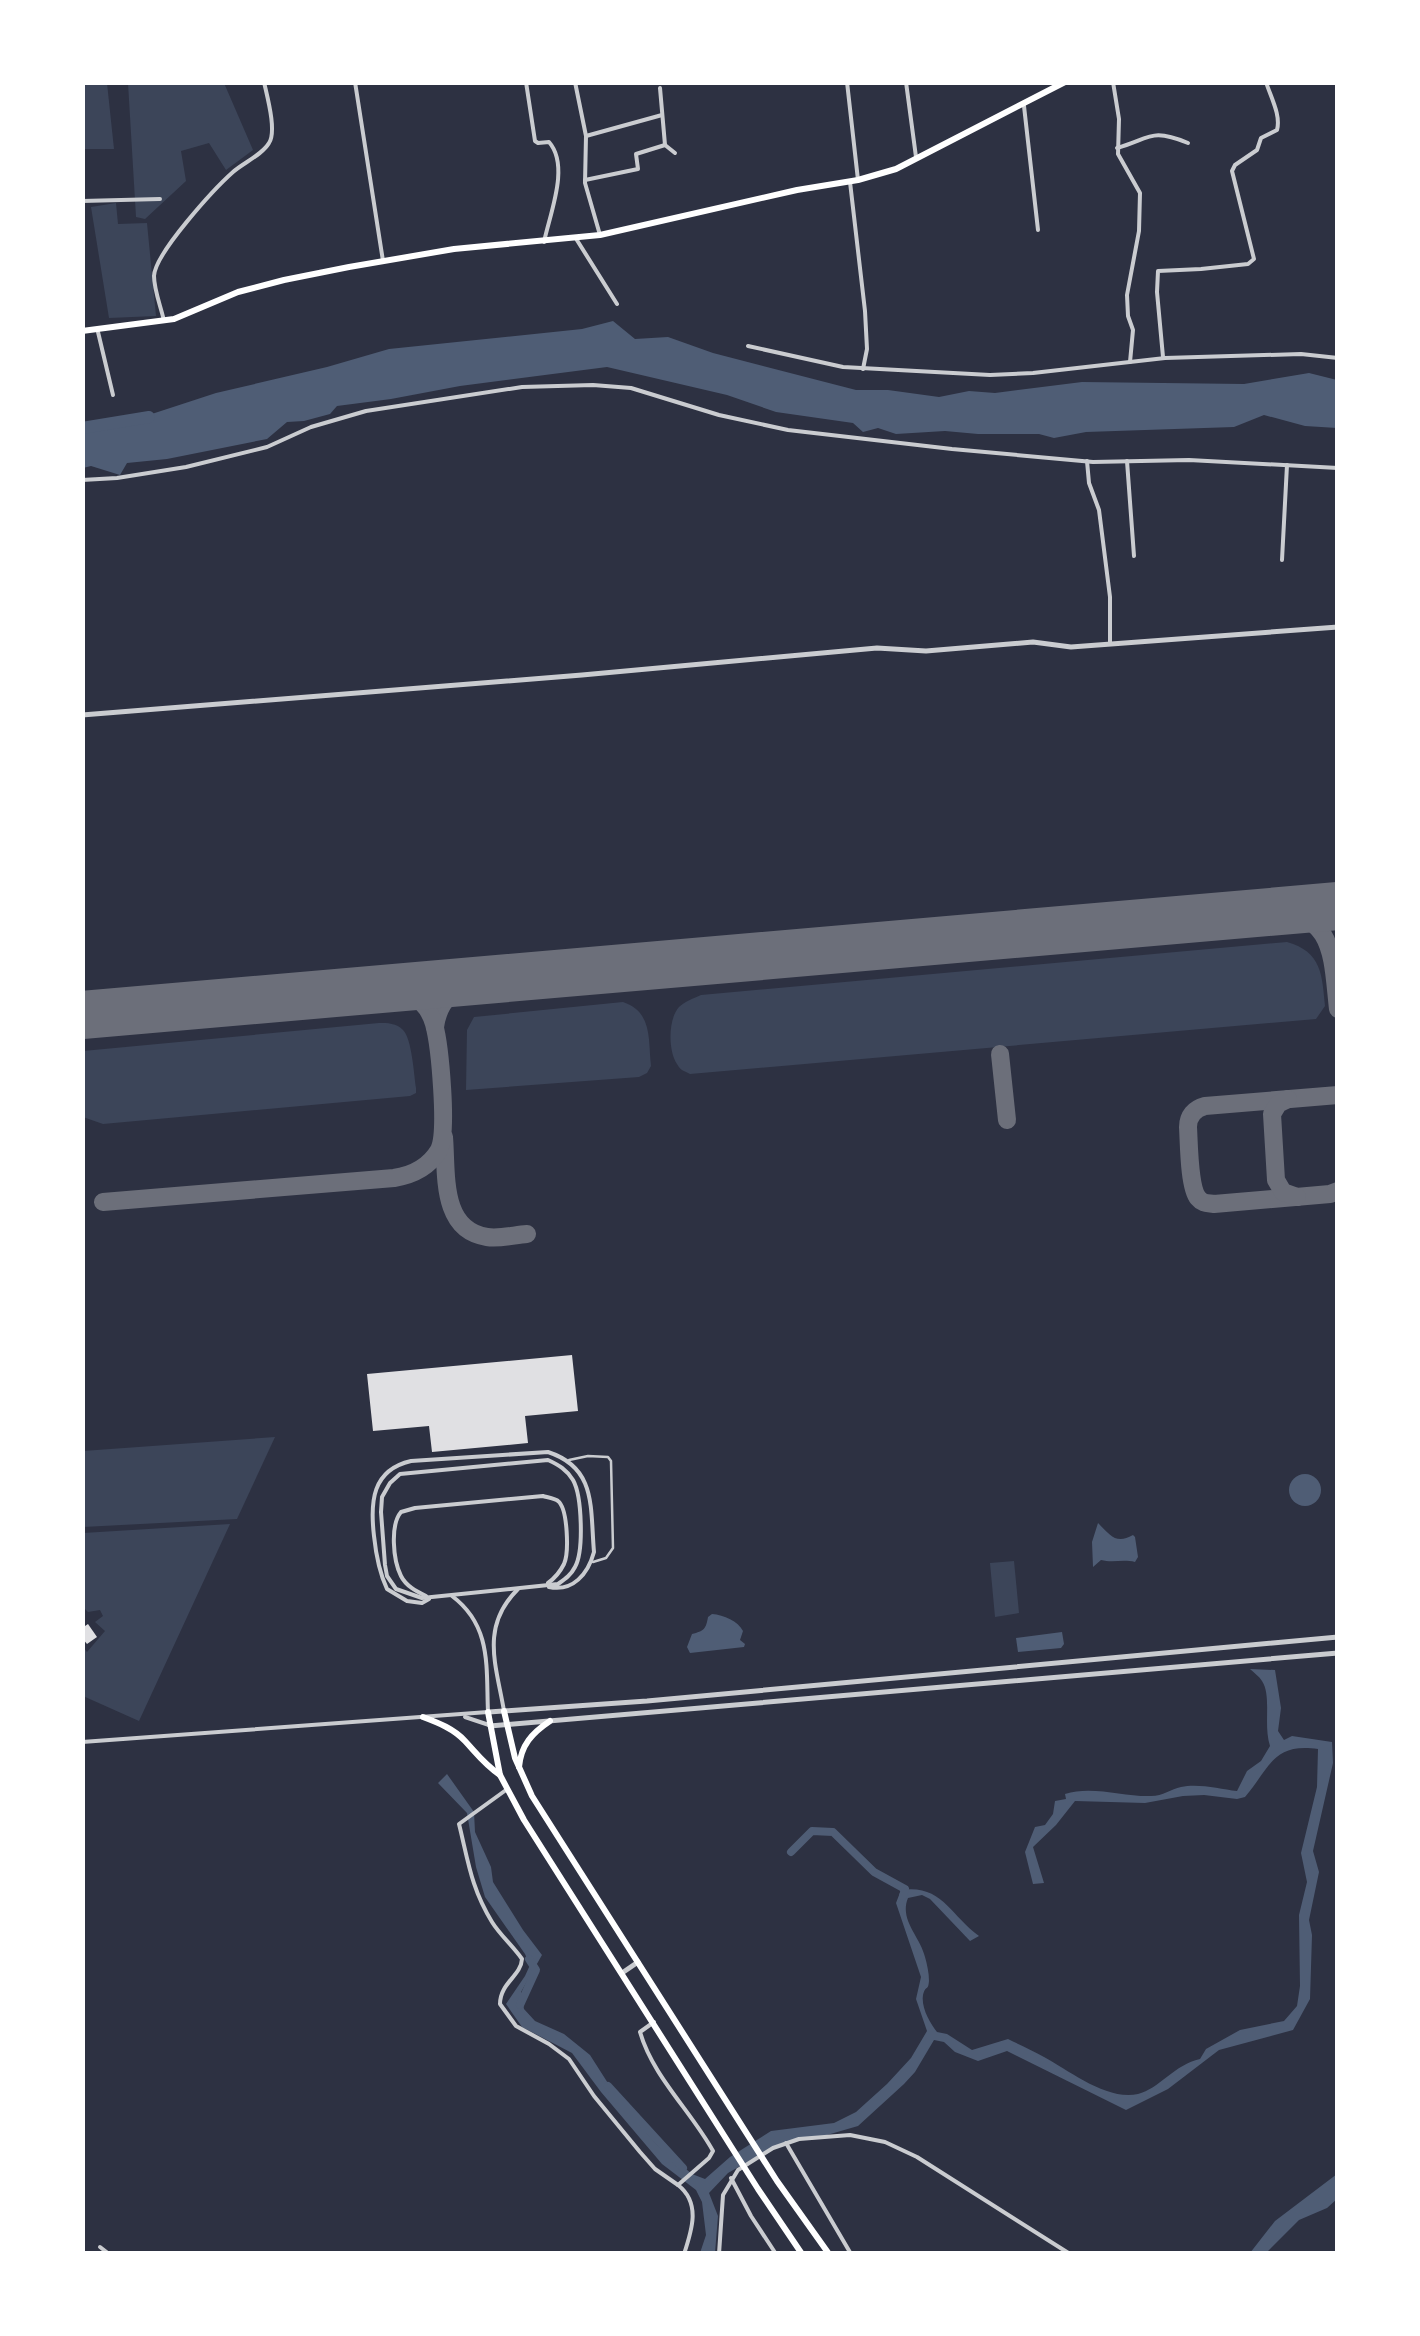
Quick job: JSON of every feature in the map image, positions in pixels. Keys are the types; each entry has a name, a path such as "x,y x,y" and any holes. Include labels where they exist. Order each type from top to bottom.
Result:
{"main road":[{"path":"82,331 174,319 238,292 284,280 485,245 600,235 797,190 854,181 916,159 1066,82"},
{"path":"504,1710 520,1773 532,1796 777,2181 829,2254"},
{"path":"488,1712 500,1776 507,1790 802,2254"},
{"path":"423,1717 464,1739 482,1763 500,1776"},
{"path":"520,1773 519,1762 526,1743 550,1721"}],"street":[{"path":"164,321 154,273 164,251 219,184 272,139 264,82"},
{"path":"356,82 383,262"},
{"path":"526,82 535,141 552,144 558,155 544,242"},
{"path":"574,82 586,136 586,194 600,235"},
{"path":"847,82 865,311 864,369"},
{"path":"906,82 916,159"},
{"path":"1113,82 1119,119 1117,148 1140,193 1139,231 1127,295 1133,330 1130,362"},
{"path":"1162,358 1158,270 1252,262 1233,168 1257,150 1261,138 1277,130 1278,118 1266,82"},
{"path":"660,88 665,144 676,153"},
{"path":"1024,104 1038,230"},
{"path":"586,136 662,115"},
{"path":"1117,148 1160,134 1188,143"},
{"path":"585,180 638,169 636,154 665,144"},
{"path":"82,202 160,198"},
{"path":"575,238 617,304"},
{"path":"97,330 113,395"},
{"path":"748,346 843,367 990,375 1033,374 1162,358 1287,354 1338,358"},
{"path":"82,480 152,473 250,451 350,414 522,387 558,386 631,388 719,415 788,430 1087,462 1189,460 1338,468"},
{"path":"1127,461 1134,556"},
{"path":"1087,462 1089,483 1099,510 1110,598 1110,644"},
{"path":"1282,560 1287,465"},
{"path":"82,715 877,648 926,651 1033,642 1071,647 1338,627"},
{"path":"431,1598 422,1604 406,1601 387,1589 377,1558 371,1510 377,1486 394,1467 411,1460 548,1452 569,1460 586,1480 594,1552 591,1562 570,1586 544,1586"},
{"path":"548,1460 561,1466 577,1490 581,1550 569,1576 558,1584 544,1586 431,1598 396,1589 385,1565 382,1497 400,1474 414,1471 548,1460"},
{"path":"431,1598 404,1581 397,1563 394,1524 400,1512 543,1496 557,1499 564,1514 566,1559 554,1579 544,1586"},
{"path":"504,1710 493,1652 494,1634 496,1618 504,1603 519,1589"},
{"path":"450,1595 473,1616 481,1633 488,1712"},
{"path":"82,1742 648,1701 1338,1637"},
{"path":"460,1715 490,1726 1338,1653"},
{"path":"648,1701 648,1713"},
{"path":"507,1790 459,1824 474,1886 494,1924 522,1959 521,1968 502,1991 502,2009 516,2026 569,2059 594,2096 655,2169 680,2183 693,2212 684,2254"},
{"path":"622,1972 638,1962"},
{"path":"654,2022 640,2032 644,2042 674,2096 712,2149 712,2155 680,2183"},
{"path":"720,2254 723,2195 731,2178 749,2162 786,2143 850,2135 886,2142 938,2168 1070,2254"},
{"path":"786,2143 851,2254"},
{"path":"731,2178 776,2254"},
{"path":"100,2247 109,2254"}],"lane":[{"path":"569,1460 600,1455 610,1461 613,1548 606,1558 591,1562"}],"shaded area":[{"path":"83,82 107,83 114,149 83,149"},
{"path":"128,83 224,83 253,150 226,170 209,143 181,151 186,181 145,219 136,217"},
{"path":"116,203 118,224 147,223 156,316 109,318 91,207"},
{"path":"613,321 635,339 668,337 713,353 856,390 939,397 1082,382 1244,384 1309,373 1337,380 1337,428 1305,426 1264,415 1234,427 1086,432 1054,438 1039,434 945,431 896,434 878,428 863,432 853,423 776,412 727,395 607,367 337,406 330,414 287,422 267,439 127,463 120,475 91,466 83,468 83,427 112,427 216,393 389,349 582,329"},
{"path":"1287,942 1307,952 1318,966 1325,1006 1316,1019 690,1074 680,1068 672,1051 670,1035 675,1012 701,995"},
{"path":"623,1002 640,1013 647,1028 651,1066 647,1073 639,1077 466,1090 467,1030 474,1017"},
{"path":"379,1023 398,1026 406,1035 416,1088 410,1096 103,1124 83,1117 83,1051"},
{"path":"275,1437 237,1519 83,1527 83,1451"},
{"path":"1305,1474 1316,1479 1321,1490 1316,1501 1305,1506 1294,1501 1289,1490 1294,1479"},
{"path":"1098,1523 1118,1539 1135,1537 1135,1562 1101,1560 1093,1567 1092,1542"},
{"path":"230,1524 139,1721 83,1696 83,1647 87,1652 105,1631 95,1622 103,1616 100,1610 88,1612 83,1607 83,1533"},
{"path":"1014,1561 1019,1613 995,1617 990,1563"},
{"path":"712,1614 738,1624 743,1631 740,1640 744,1647 690,1653 687,1647 692,1634 704,1629"},
{"path":"1062,1632 1061,1648 1018,1652 1016,1638"},
{"path":"1250,1669 1275,1670 1281,1708 1278,1731 1284,1740 1292,1736 1332,1742 1333,1763 1313,1851 1319,1872 1309,1920 1310,1999 1293,2030 1219,2050 1168,2089 1126,2110 1007,2051 978,2061 934,2040 915,2072 858,2126 777,2145 728,2173 709,2193 718,2216 715,2253 700,2253 706,2235 702,2202 696,2190 662,2164 572,2053 522,2027 506,2004 530,1965 485,1897 467,1813 438,1783 447,1774 474,1812 475,1832 491,1867 493,1882 542,1955 521,1992 524,2009 535,2021 564,2034 590,2055 620,2102 658,2146 692,2174 705,2179 730,2157 771,2131 834,2123 856,2112 911,2058 927,2031 916,1999 921,1977 896,1903 901,1890 915,1889 936,1896 979,1936 970,1941 930,1899 922,1895 908,1898 906,1914 928,1972 929,1984 923,2000 927,2015 937,2032 972,2050 1008,2039 1101,2089 1138,2094 1200,2059 1206,2049 1240,2030 1284,2021 1297,2006 1300,1986 1299,1915 1307,1882 1301,1853 1317,1787 1318,1749 1282,1753 1245,1797 1237,1799 1204,1795 1145,1803 1075,1801 1033,1847 1044,1883 1033,1884 1025,1852 1035,1827 1045,1825 1053,1814 1055,1801 1066,1799 1065,1794 1086,1791 1151,1796 1195,1786 1237,1791 1247,1771 1261,1761 1270,1746 1265,1687"},
{"path":"1337,2174 1337,2199 1327,2208 1299,2220 1266,2253 1250,2253 1275,2221"}],"building":[{"path":"572,1355 578,1411 525,1416 528,1443 432,1452 429,1426 373,1431 367,1374"},
{"path":"88,1624 97,1637 87,1644 82,1628"}],"waterway":[{"path":"82,428 149,417"},
{"path":"791,1852 812,1831 833,1832 874,1872 905,1889 903,1896"},
{"path":"520,2005 536,1970 529,1959"},
{"path":"608,2086 683,2168"}],"taxiway":[{"path":"1267,913 1289,914 1318,928 1331,954 1338,1009"},
{"path":"435,1027 441,1008 451,995 485,981"},
{"path":"103,1202 394,1178 425,1166 439,1150 443,1126 441,1069 434,1024 427,1008 413,996 380,990"},
{"path":"1000,1054 1007,1120"},
{"path":"1338,1095 1205,1106 1192,1114 1188,1127 1193,1185 1203,1202 1338,1191"},
{"path":"1288,1099 1278,1104 1272,1114 1276,1180 1283,1192 1297,1197"},
{"path":"444,1137 449,1198 461,1223 487,1237 527,1234"}],"runway":[{"path":"82,1015 1338,906"}]}
